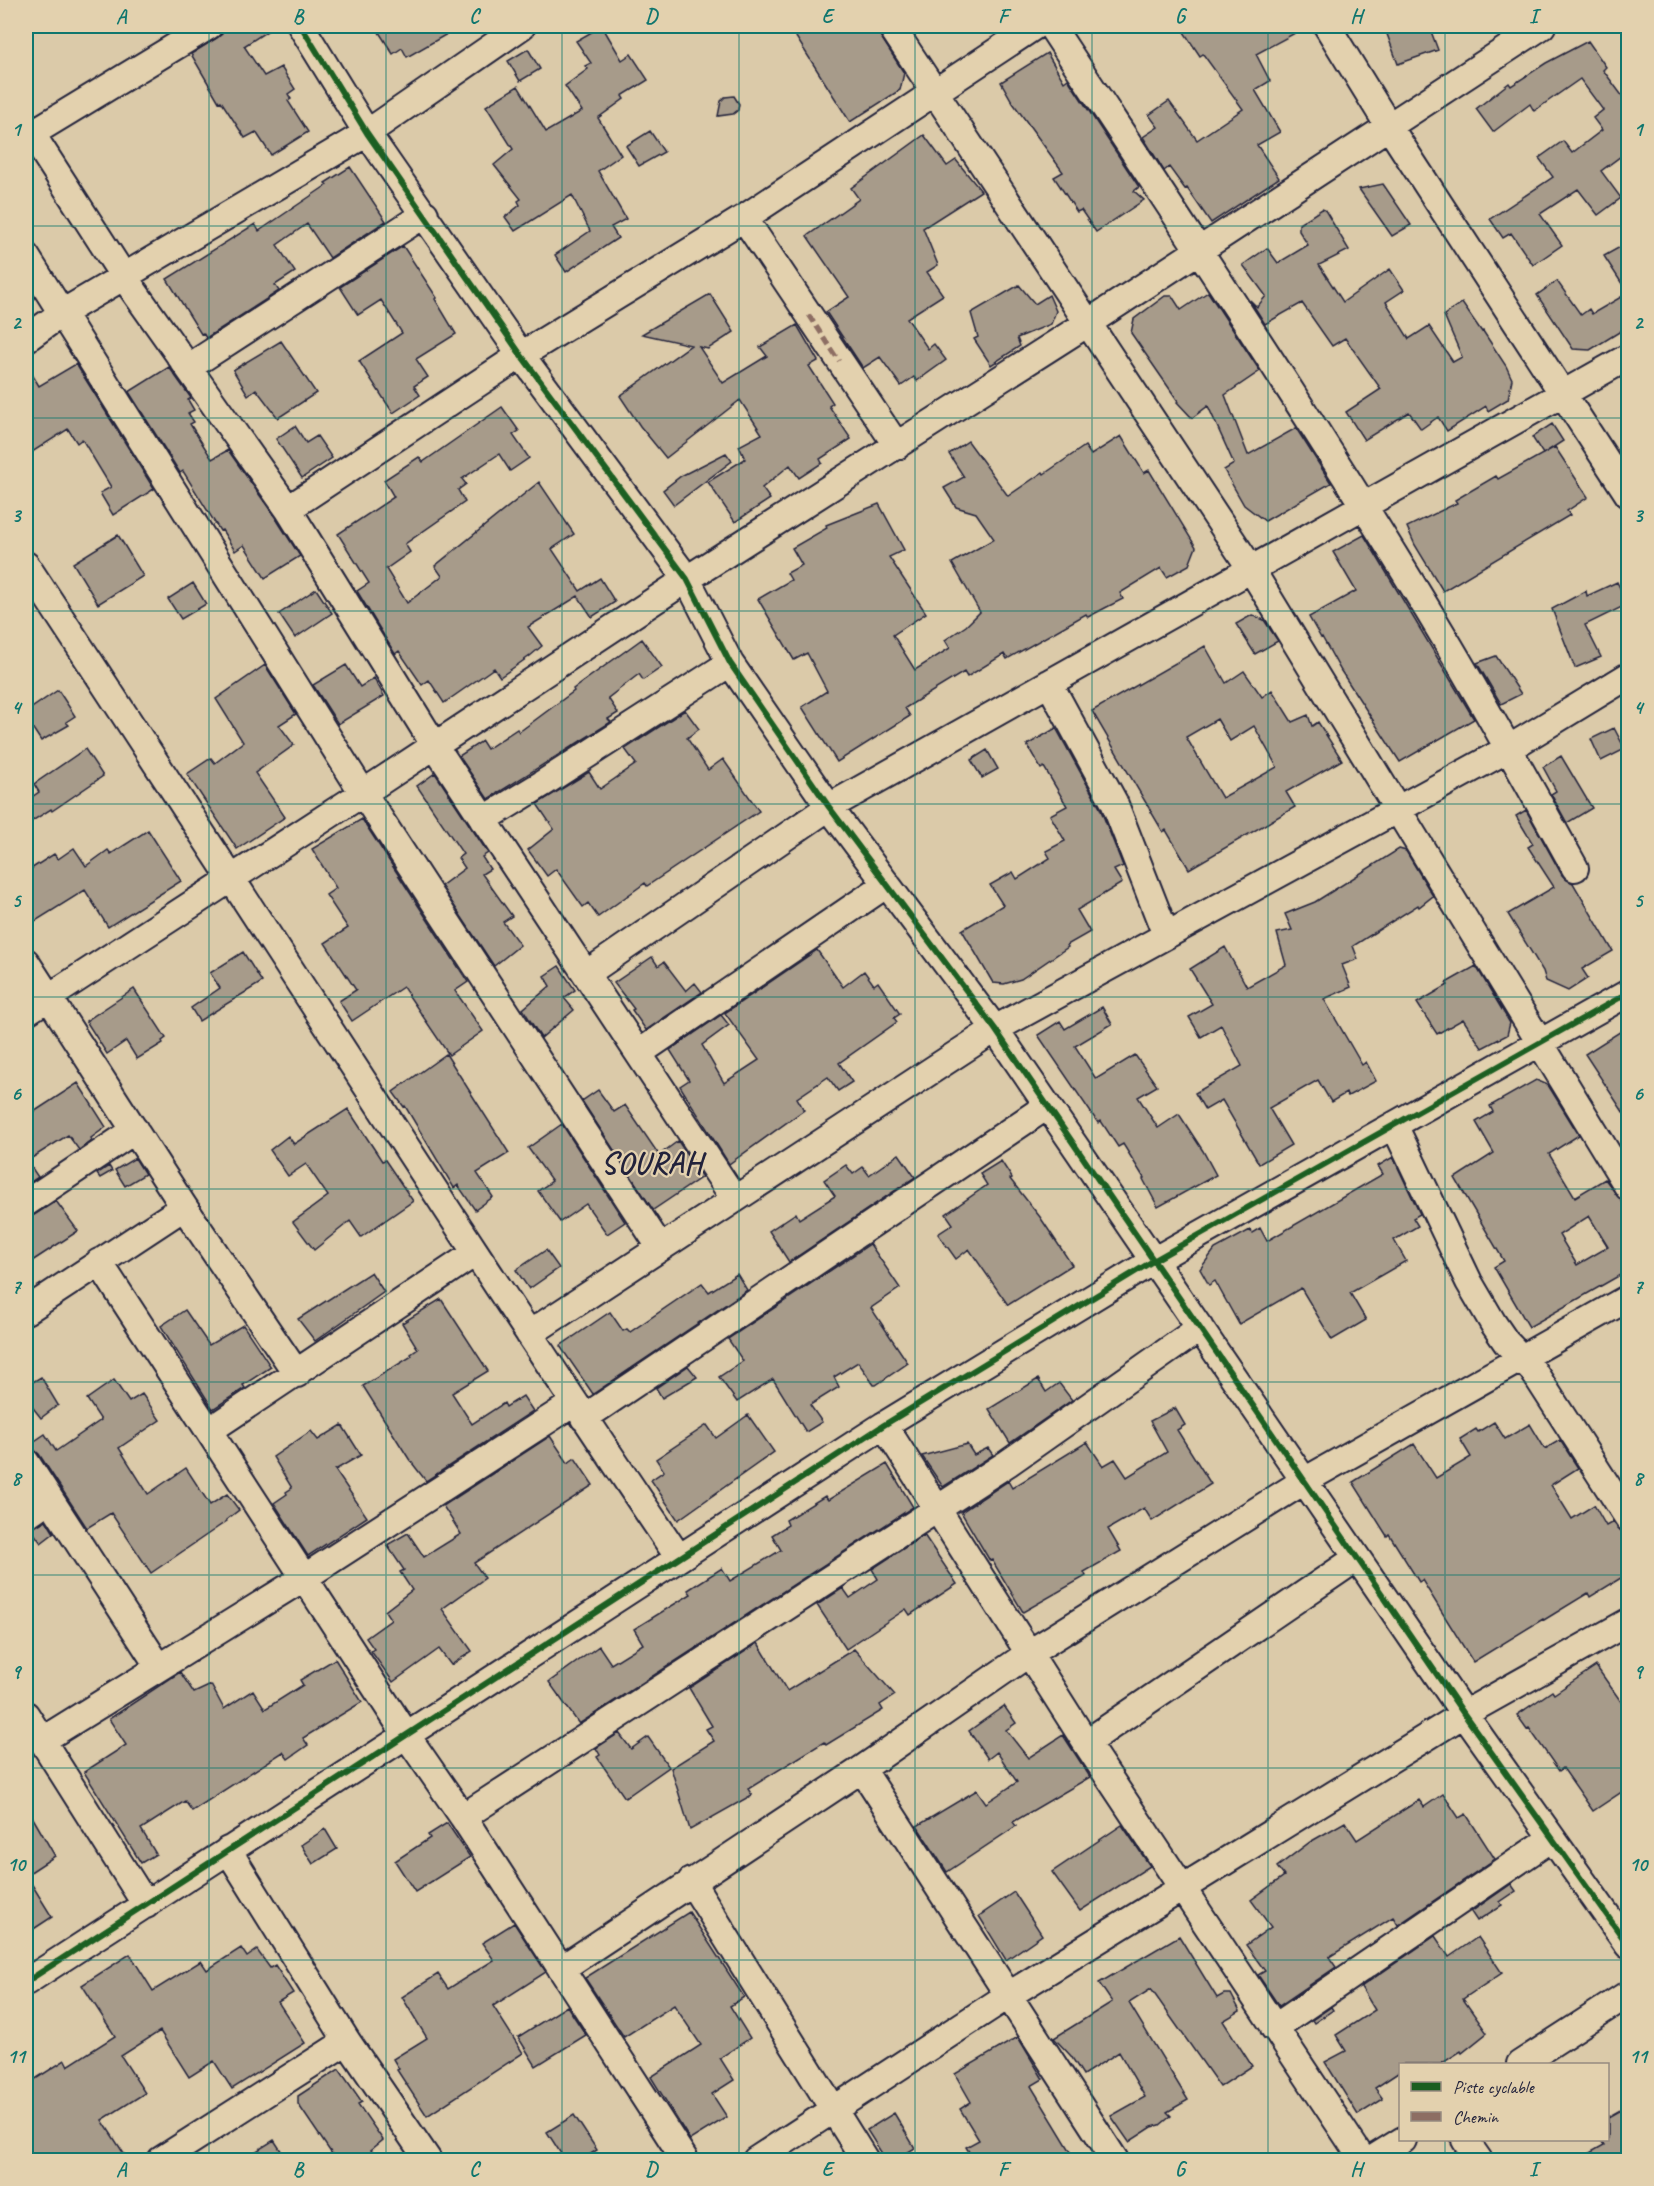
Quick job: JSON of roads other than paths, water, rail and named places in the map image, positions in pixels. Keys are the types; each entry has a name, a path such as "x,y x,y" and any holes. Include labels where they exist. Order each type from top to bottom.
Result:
{"street":[{"path":"209,26 28,129 124,277 288,509 435,746 734,1198"},
{"path":"301,26 367,133 521,355 687,579 730,663 829,807 995,1029 1464,1714 1629,1945"},
{"path":"26,339 62,313 367,133 522,26"},
{"path":"891,26 1251,569 1629,1187"},
{"path":"288,509 521,355 744,218 1035,26"},
{"path":"1051,26 1288,387 1444,637 1575,868"},
{"path":"1327,26 1388,125 1629,494"},
{"path":"26,1012 363,794 687,579 1088,323 1542,26"},
{"path":"189,367 425,214"},
{"path":"744,218 897,446"},
{"path":"26,256 363,794 660,1247"},
{"path":"586,974 829,807 1629,357"},
{"path":"26,565 233,878 475,1253 679,1558"},
{"path":"483,820 730,663"},
{"path":"529,1334 995,1029 1399,810 1508,749 1629,676"},
{"path":"1049,683 1114,802 1166,935"},
{"path":"639,1053 887,884"},
{"path":"26,962 184,1207 297,1374"},
{"path":"26,1982 884,1425 1153,1261 1629,993"},
{"path":"41,1741 579,1410 1047,1106"},
{"path":"1394,1125 1470,1282 1501,1336 1522,1358 1545,1388 1629,1518"},
{"path":"26,1203 135,1130"},
{"path":"26,1311 184,1207"},
{"path":"210,1430 475,1253"},
{"path":"99,1262 686,2160"},
{"path":"561,1969 1028,1654 1304,1481 1629,1298"},
{"path":"463,1817 1008,1463 1200,1328"},
{"path":"884,1425 1086,1743 1363,2160"},
{"path":"26,1462 159,1667"},
{"path":"26,1515 49,1499"},
{"path":"1086,1743 1357,1558"},
{"path":"756,2160 1009,1995 1464,1714 1629,1622"},
{"path":"26,1715 146,1905"},
{"path":"862,1768 1115,2160"},
{"path":"1274,2028 1552,1838"},
{"path":"228,1850 347,2040 428,2160"},
{"path":"692,1881 865,2160"},
{"path":"1522,2063 1629,1994"},
{"path":"161,2160 347,2040"},
{"path":"1371,2160 1400,2141"},
{"path":"1466,2141 1479,2160"}],"district":[{"name":"SOURAH","path":"652,1163"}]}
